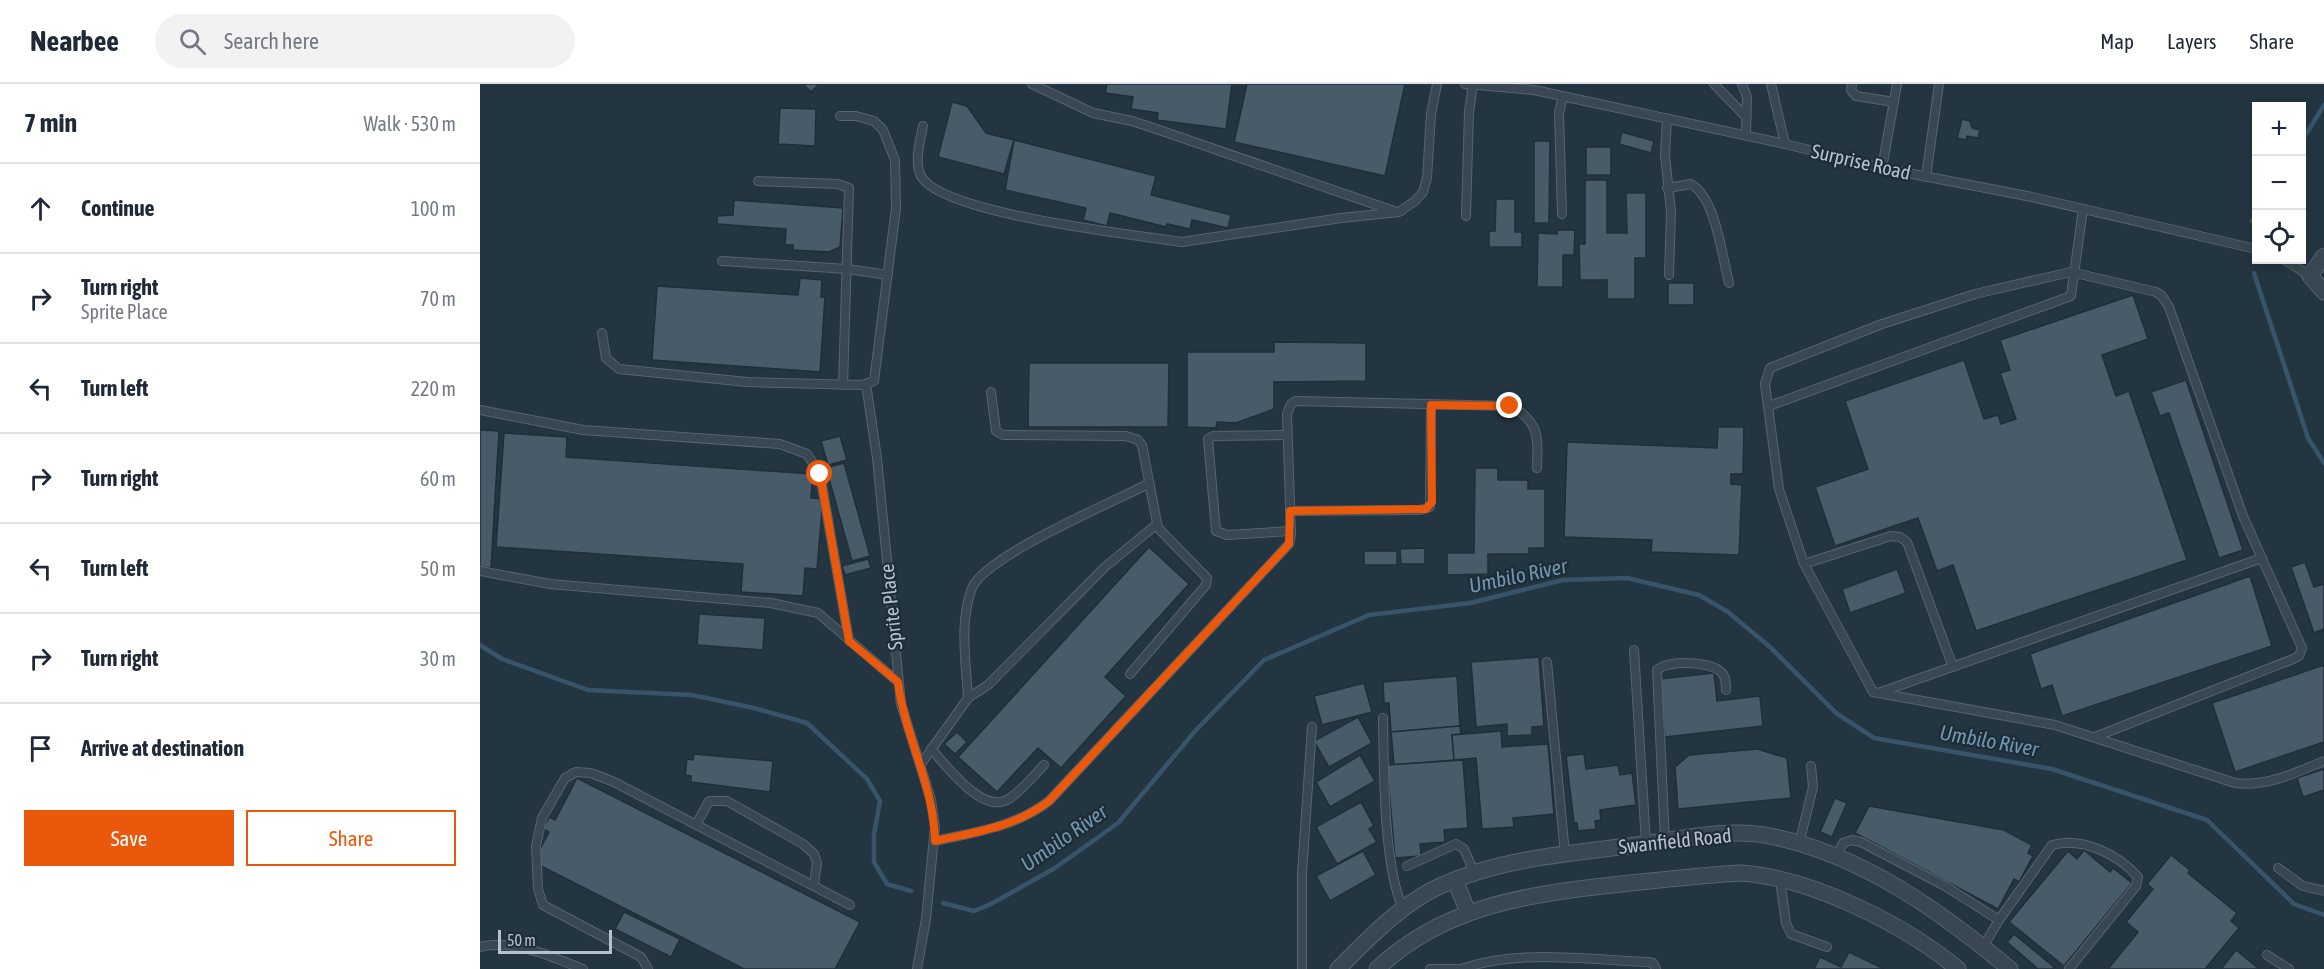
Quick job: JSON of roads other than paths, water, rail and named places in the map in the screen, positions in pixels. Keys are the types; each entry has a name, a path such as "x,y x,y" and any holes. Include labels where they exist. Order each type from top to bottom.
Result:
{"street":[{"path":"2324,256 2310,276 2324,292"},
{"name":"Swanfield Road","path":"1341,968 1403,909 1438,887 1474,872 1565,854 1736,832 1769,836 1800,844 1870,872 1915,898 2010,969"},
{"name":"Swanfield Road","path":"1377,969 1393,954 1427,931 1468,912 1503,901 1558,891 1740,873 1780,877 1839,898 1915,940 1958,969"},
{"path":"1455,880 1468,912"}],"lane":[{"path":"1032,84 1093,113 1143,124 1399,212"},
{"path":"923,126 918,164 921,176 928,185 940,192 1010,215 1182,242 1319,220 1399,212 1423,192 1427,178 1431,114 1437,84"},
{"name":"Surprise Road","path":"1465,84 1534,90 1563,96 2252,248"},
{"path":"1714,84 1746,117"},
{"path":"1742,84 1747,97 1746,135"},
{"path":"1771,84 1785,144"},
{"path":"1852,84 1851,90 1856,96 1894,102"},
{"path":"1882,168 1897,84"},
{"path":"1926,177 1939,84"},
{"path":"1466,216 1469,112 1473,85"},
{"path":"1562,214 1559,112 1563,96"},
{"path":"602,333 606,358 619,369 747,382 870,384 876,376 896,208 895,160 883,130 874,121 856,116 840,116"},
{"path":"1667,118 1665,154 1671,212 1669,275"},
{"path":"758,181 838,184 849,188 843,385"},
{"path":"1667,188 1691,184 1702,194 1712,214 1729,283"},
{"path":"1768,406 2071,296 2083,209"},
{"path":"722,261 888,275"},
{"path":"2291,264 2310,276"},
{"path":"2095,737 2299,656 2300,641 2243,516 2192,367 2169,307 2162,296 2148,289 2076,272 1976,294 1775,364 1765,378 1779,489 1804,564 1869,687 1877,694 2055,725 2235,783 2257,784 2277,780 2324,761"},
{"name":"Sprite Place","path":"866,384 877,458 898,682 906,722 931,800 935,841 926,919 917,969"},
{"path":"991,392 993,423 996,431 1003,435 1126,436 1138,440 1145,452 1148,484 1157,524 1164,535 1205,574 1207,581 1130,674"},
{"path":"935,841 1004,826 1029,816 1049,801 1289,544 1291,531 1287,408 1296,401 1500,405 1518,410 1534,424 1537,436 1537,468"},
{"path":"1290,511 1420,510 1430,507 1431,405"},
{"path":"480,410 583,430 780,444 807,454 820,474 849,641"},
{"path":"1287,435 1213,436 1208,439 1216,531 1227,535 1291,531"},
{"path":"968,698 964,640 966,616 972,589 979,577 1027,545 1148,484"},
{"path":"921,764 968,698 988,686 1105,567 1157,524"},
{"path":"1804,564 1891,536 1900,537 1907,542 1953,667"},
{"path":"1877,694 2262,558"},
{"path":"480,571 550,584 799,608 818,613 832,622 849,641 898,682"},
{"path":"1634,651 1647,843"},
{"path":"1547,662 1565,854"},
{"path":"1665,841 1657,670 1664,665 1681,663 1716,669 1725,677 1726,690"},
{"path":"1383,718 1390,845 1395,887 1403,909"},
{"path":"1302,969 1302,873 1312,727"},
{"path":"931,750 978,796 988,802 998,803 1009,799 1044,765"},
{"path":"1800,844 1812,788 1811,766"},
{"path":"648,969 641,957 543,905 538,889 536,846 542,818 565,778 576,771 591,772 614,782 697,823 850,905"},
{"path":"697,823 709,801 727,801 803,844 814,854 817,863 814,884"},
{"path":"1836,857 1843,843 1852,840 1861,842 1945,886 1999,920"},
{"path":"1983,947 1999,920 2052,845 2060,843 2111,852 2138,877 2136,886 2069,969"},
{"path":"1407,866 1456,844 1464,849 1474,872"},
{"path":"2278,868 2303,886 2324,891"},
{"path":"1780,877 1786,923 1791,934 1827,947"},
{"path":"480,947 497,944 527,948 583,969"},
{"path":"2267,955 2289,969"},
{"path":"1430,969 1464,968 1499,959 1648,962 1653,963 1656,969"},
{"path":"1464,968 1469,969"}],"waterway":[{"path":"2306,134 2324,105"},
{"path":"2254,273 2308,438 2324,463"},
{"name":"Umbilo River","path":"943,903 974,911 991,904 1055,868 1118,823 1196,730 1264,660 1369,615 1470,603 1563,580 1627,578 1699,595 1728,612 1770,647 1836,713 1874,738 2052,769 2207,820 2294,904 2324,915"},
{"name":"Umbilo River","path":"480,645 502,659 588,690 692,695 754,708 807,723 867,779 880,801 874,834 874,862 887,884 911,891"}]}
